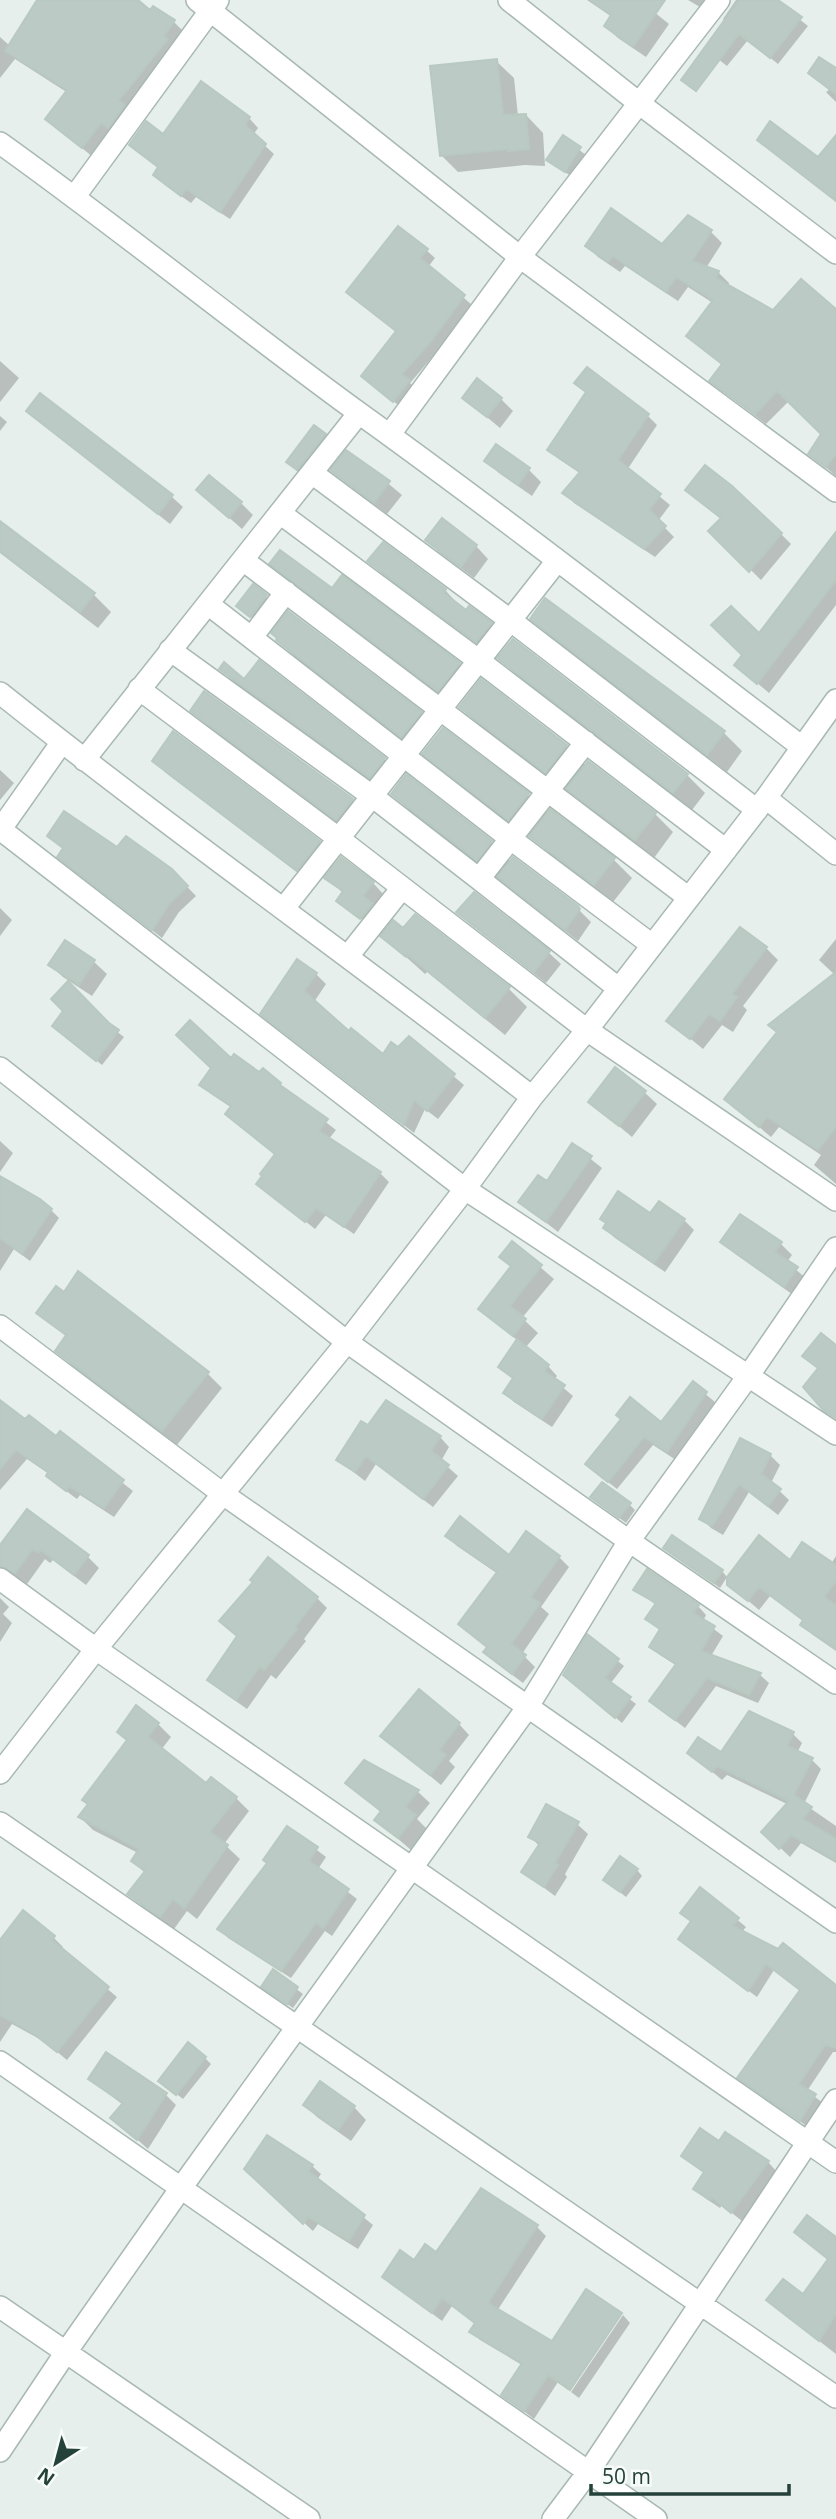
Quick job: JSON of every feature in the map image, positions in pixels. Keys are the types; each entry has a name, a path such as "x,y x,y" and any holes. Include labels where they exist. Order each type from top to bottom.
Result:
{"street":[{"path":"509,0 836,253"},
{"path":"390,434 520,257 719,0"},
{"path":"75,196 209,3 520,257 836,491"},
{"path":"0,143 75,196 803,747"},
{"path":"84,760 359,413"},
{"path":"312,473 761,804 836,854"},
{"path":"280,513 726,850"},
{"path":"243,560 689,898"},
{"path":"284,908 557,561"},
{"path":"252,637 286,592"},
{"path":"208,604 652,945"},
{"path":"170,650 372,796 618,988"},
{"path":"139,690 338,838 587,1030 836,1200"},
{"path":"0,694 532,1097"},
{"path":"0,1773 96,1649 346,1342 465,1189 532,1097 726,850 836,700"},
{"path":"62,742 0,830 465,1189 836,1434"},
{"path":"479,879 586,743"},
{"path":"348,956 402,888"},
{"path":"0,1068 346,1342 836,1684"},
{"path":"0,2451 181,2188 527,1708 629,1541 749,1375 836,1248"},
{"path":"0,1326 223,1494 836,1922"},
{"path":"0,1579 96,1649 836,2162"},
{"path":"0,1823 836,2397"},
{"path":"0,2062 656,2519"},
{"path":"553,2519 589,2471 836,2100"},
{"path":"0,2307 309,2519"}],"building":[{"path":"37,0 138,0 150,10 153,6 175,20 164,36 168,39 119,100 125,105 108,128 101,123 82,148 45,119 67,90 5,51"},
{"path":"590,0 665,0 633,47 604,26 611,15"},
{"path":"739,0 778,0 802,17 770,58 739,34 696,91 681,80"},
{"path":"819,57 836,68 836,94 808,73"},
{"path":"497,59 503,115 526,114 529,149 440,156 430,66"},
{"path":"201,81 250,117 245,125 266,144 220,212 186,189 181,196 153,175 158,167 129,145 146,121 163,134"},
{"path":"770,121 818,157 836,135 836,201 757,140"},
{"path":"563,135 581,147 565,172 546,160"},
{"path":"611,208 662,244 688,215 712,230 692,261 719,271 716,278 773,310 801,279 836,309 836,454 826,467 808,454 821,434 777,391 755,414 709,381 722,364 686,336 713,300 676,277 666,292 613,256 608,262 585,246"},
{"path":"398,226 428,249 420,258 465,295 432,340 402,374 410,380 393,402 361,376 396,331 346,292"},
{"path":"587,367 649,414 618,460 661,494 649,510 666,526 644,549 562,493 580,472 547,450 586,392 574,383"},
{"path":"477,378 502,398 487,417 462,398"},
{"path":"40,393 173,495 158,514 26,411"},
{"path":"314,425 326,434 297,470 286,462"},
{"path":"496,444 530,468 518,485 484,461"},
{"path":"346,450 390,481 374,503 330,470"},
{"path":"705,465 732,486 782,533 749,572 708,531 721,518 685,490"},
{"path":"209,475 242,502 229,518 196,490"},
{"path":"442,518 477,545 461,567 425,540"},
{"path":"0,521 95,593 80,612 0,551"},
{"path":"836,532 836,580 757,684 734,665 742,655 711,625 731,606 759,633"},
{"path":"383,542 446,589 444,593 466,610 469,606 492,623 476,642 367,561"},
{"path":"280,550 332,588 342,575 460,663 438,691 269,564"},
{"path":"253,584 267,595 250,617 236,606"},
{"path":"545,598 725,731 707,755 530,619"},
{"path":"288,611 422,712 401,737 276,640 271,633"},
{"path":"513,639 688,774 673,793 497,658"},
{"path":"259,660 385,758 370,778 219,669 224,662 244,679"},
{"path":"481,679 567,745 545,773 459,707"},
{"path":"204,691 353,799 336,820 190,711"},
{"path":"443,728 529,793 508,820 422,754"},
{"path":"173,731 320,841 297,871 152,761"},
{"path":"588,761 656,813 635,840 566,789"},
{"path":"406,774 492,841 477,861 391,794"},
{"path":"550,809 615,858 594,885 529,836"},
{"path":"64,811 117,847 126,836 172,869 188,886 170,903 152,930 57,857 63,848 47,836"},
{"path":"341,857 374,882 363,896 373,904 360,919 336,901 343,891 324,878"},
{"path":"513,857 578,906 580,909 565,930 497,877"},
{"path":"474,892 550,951 534,972 456,912"},
{"path":"415,914 510,987 485,1018 408,955 406,957 380,936 393,920 403,928"},
{"path":"740,927 767,947 732,994 737,997 720,1021 709,1014 690,1039 666,1021"},
{"path":"65,940 95,960 79,985 48,965"},
{"path":"297,959 317,973 304,991 349,1031 351,1028 383,1054 391,1042 398,1047 409,1036 455,1074 427,1111 414,1100 404,1125 260,1014"},
{"path":"836,972 836,1127 818,1150 767,1117 759,1127 724,1099 777,1032 768,1025"},
{"path":"68,981 119,1030 96,1061 52,1026 63,1011 51,999"},
{"path":"190,1020 231,1058 234,1054 259,1072 263,1068 281,1083 280,1085 328,1119 319,1131 381,1172 344,1227 316,1208 305,1222 256,1184 275,1154 225,1114 231,1106 199,1085 211,1068 176,1035"},
{"path":"615,1067 646,1091 619,1126 588,1102"},
{"path":"572,1143 592,1156 546,1222 518,1202 538,1175 547,1181"},
{"path":"0,1176 52,1209 22,1254 0,1238"},
{"path":"618,1191 650,1213 659,1201 685,1219 654,1263 603,1228 606,1223 600,1219"},
{"path":"740,1214 782,1242 775,1252 798,1267 784,1287 720,1242"},
{"path":"512,1241 542,1265 510,1306 526,1319 513,1336 478,1309 511,1266 499,1257"},
{"path":"78,1271 209,1372 162,1431 55,1351 66,1335 36,1313 56,1286 64,1292"},
{"path":"821,1333 836,1345 836,1418 823,1410 803,1387 818,1368 802,1356"},
{"path":"517,1339 549,1365 544,1371 565,1385 542,1419 503,1393 513,1378 498,1367"},
{"path":"693,1381 707,1392 667,1452 644,1437 608,1482 585,1464 621,1419 616,1415 630,1397 661,1422"},
{"path":"0,1400 25,1419 29,1415 56,1436 60,1431 124,1480 104,1508 69,1486 66,1491 46,1476 48,1472 16,1450 0,1469"},
{"path":"386,1400 441,1436 431,1451 449,1465 423,1499 366,1456 355,1472 336,1460 361,1421 368,1425"},
{"path":"740,1438 771,1454 761,1474 781,1489 768,1506 739,1484 712,1526 699,1519"},
{"path":"602,1482 631,1503 619,1518 590,1497"},
{"path":"27,1509 89,1555 74,1575 41,1550 38,1553 33,1549 15,1573 0,1566 0,1545"},
{"path":"460,1516 509,1555 526,1531 560,1556 531,1597 540,1603 511,1644 526,1655 512,1674 483,1652 487,1647 458,1624 497,1572 445,1536"},
{"path":"672,1535 723,1570 714,1583 663,1548"},
{"path":"759,1535 790,1560 802,1542 836,1565 836,1581 824,1597 836,1605 836,1649 800,1625 803,1620 759,1587 748,1601 727,1585 727,1577"},
{"path":"268,1557 318,1597 295,1627 297,1629 264,1670 260,1666 236,1700 207,1680 237,1636 219,1621 253,1582 250,1580"},
{"path":"647,1569 699,1605 693,1613 715,1626 701,1651 761,1673 749,1695 707,1678 675,1720 649,1701 676,1664 649,1647 660,1629 645,1619 656,1603 633,1590"},
{"path":"587,1634 619,1659 605,1678 631,1697 615,1718 563,1675"},
{"path":"419,1689 460,1723 439,1750 446,1755 430,1775 380,1736"},
{"path":"136,1705 159,1723 148,1737 206,1783 211,1777 237,1797 210,1832 228,1845 184,1908 173,1899 160,1917 127,1894 145,1871 131,1861 139,1849 78,1817 88,1804 82,1800 127,1740 117,1732"},
{"path":"749,1711 794,1732 787,1746 813,1758 794,1795 812,1807 803,1819 836,1839 836,1861 791,1835 779,1849 761,1832 789,1801 717,1766 712,1772 687,1753 698,1737 721,1752"},
{"path":"364,1760 419,1790 405,1807 416,1815 398,1838 374,1820 381,1811 345,1783"},
{"path":"546,1804 579,1822 544,1887 521,1872 540,1843 528,1837"},
{"path":"287,1826 318,1847 309,1861 349,1889 323,1928 316,1923 281,1971 217,1929 267,1863 263,1860"},
{"path":"620,1856 638,1869 620,1892 603,1880"},
{"path":"700,1887 739,1918 733,1926 778,1949 783,1943 836,1985 836,2048 825,2045 799,2084 816,2094 800,2121 737,2078 800,1990 766,1964 748,1991 678,1939 691,1921 680,1913"},
{"path":"23,1910 55,1936 52,1940 109,1987 57,2052 34,2034 0,2015 0,1940"},
{"path":"273,1969 298,1987 287,2004 261,1987"},
{"path":"188,2042 206,2057 176,2095 158,2081"},
{"path":"106,2052 167,2093 137,2140 110,2118 123,2103 88,2079"},
{"path":"320,2081 355,2106 338,2130 303,2105"},
{"path":"700,2128 719,2141 725,2132 769,2161 731,2213 712,2197 710,2200 693,2189 704,2172 681,2156"},
{"path":"267,2135 313,2165 308,2171 365,2215 349,2241 308,2217 303,2224 244,2169"},
{"path":"481,2188 538,2225 488,2303 552,2341 586,2289 622,2313 570,2390 548,2375 524,2411 501,2395 522,2363 469,2332 475,2323 442,2298 432,2313 382,2277 400,2250 414,2260 425,2244 436,2252"},
{"path":"807,2215 836,2237 836,2314 819,2341 766,2300 783,2279 803,2294 828,2259 794,2232"}]}
